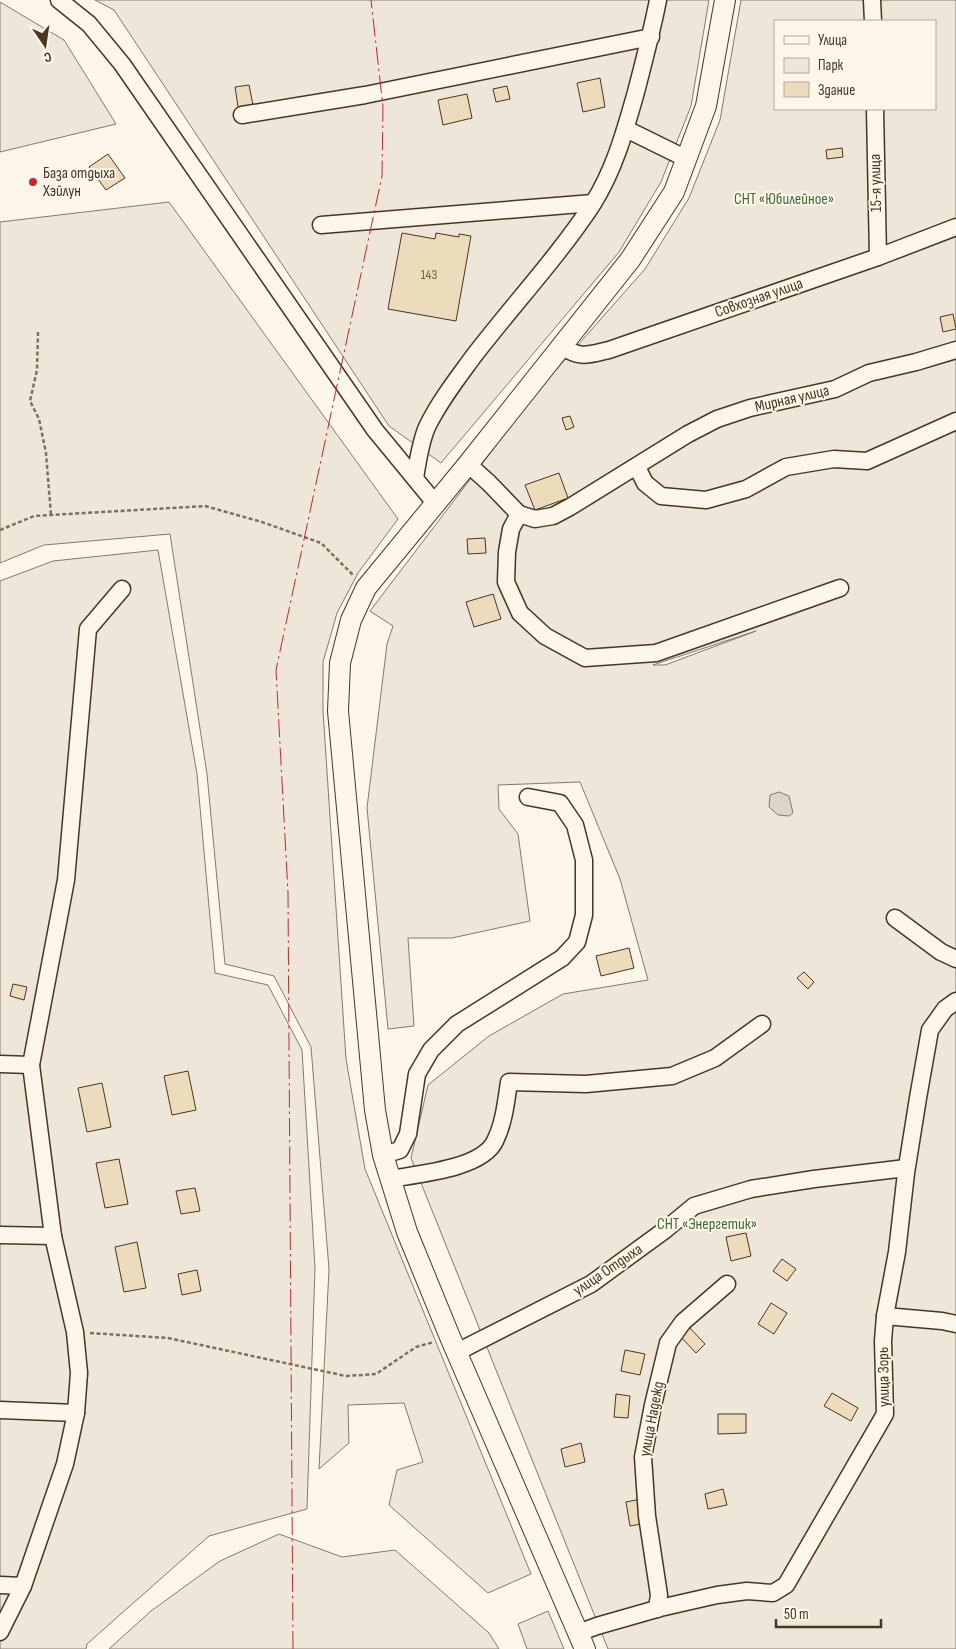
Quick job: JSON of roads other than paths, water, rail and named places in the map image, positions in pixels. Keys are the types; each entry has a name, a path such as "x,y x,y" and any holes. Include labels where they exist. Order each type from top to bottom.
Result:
{"main road":[{"path":"582,1641 453,1345 407,1232 384,1155 374,1110 338,710 340,663 351,620 366,588 468,464 630,260 674,192 706,106 725,0"}],"street":[{"path":"59,0 89,24 122,64 370,422 435,503"},
{"path":"415,478 419,453 427,427 447,394 494,329 571,235 593,203 610,169 626,129 651,37 658,0"},
{"path":"872,0 873,20"},
{"path":"242,115 366,95 651,37"},
{"name":"15-я улица","path":"875,110 878,257"},
{"path":"626,129 687,159"},
{"path":"321,225 593,203"},
{"name":"Совхозная улица","path":"561,346 575,355 609,350 878,257 956,227"},
{"name":"Мирная улица","path":"519,514 534,519 553,516 688,434 717,419 750,408 835,389 869,373 956,350"},
{"path":"637,466 645,483 661,496 706,500 746,489 786,467 834,459 867,462 956,421"},
{"path":"468,464 519,514 511,530 507,552 506,582 520,613 545,636 585,658 656,653 840,588"},
{"path":"0,1632 23,1586 65,1464 76,1413 79,1373 75,1332 54,1236 31,1065 66,880 88,629 122,589"},
{"path":"384,1155 400,1150 408,1134 417,1074 431,1050 457,1024 562,958 577,942 584,915 584,860 575,825 560,803 528,797"},
{"path":"896,918 941,952 956,959"},
{"name":"улица Зорь","path":"582,1641 597,1626 657,1609 717,1595 747,1591 774,1593 786,1585 885,1414 883,1341 885,1316 897,1252 906,1168 930,1030 945,1009 956,1001"},
{"path":"390,1179 460,1165 481,1156 495,1143 503,1121 509,1082 586,1084 672,1076 715,1058 762,1024"},
{"path":"0,1064 31,1065"},
{"name":"улица Отдыха","path":"453,1345 591,1284 666,1230 694,1206 751,1189 906,1168"},
{"path":"0,1235 54,1236"},
{"name":"улица Надежд","path":"657,1609 659,1595 647,1516 643,1457 652,1405 668,1343 683,1322 727,1284"},
{"path":"885,1316 942,1320 956,1324"},
{"path":"0,1410 76,1413"},
{"path":"0,1585 23,1586"}],"place":[{"name":"База отдыха Хэйлун","path":"33,182"}],"park label":[{"name":"СНТ «Юбилейное»","path":"784,199"},
{"name":"СНТ «Энергетик»","path":"707,1224"}]}
